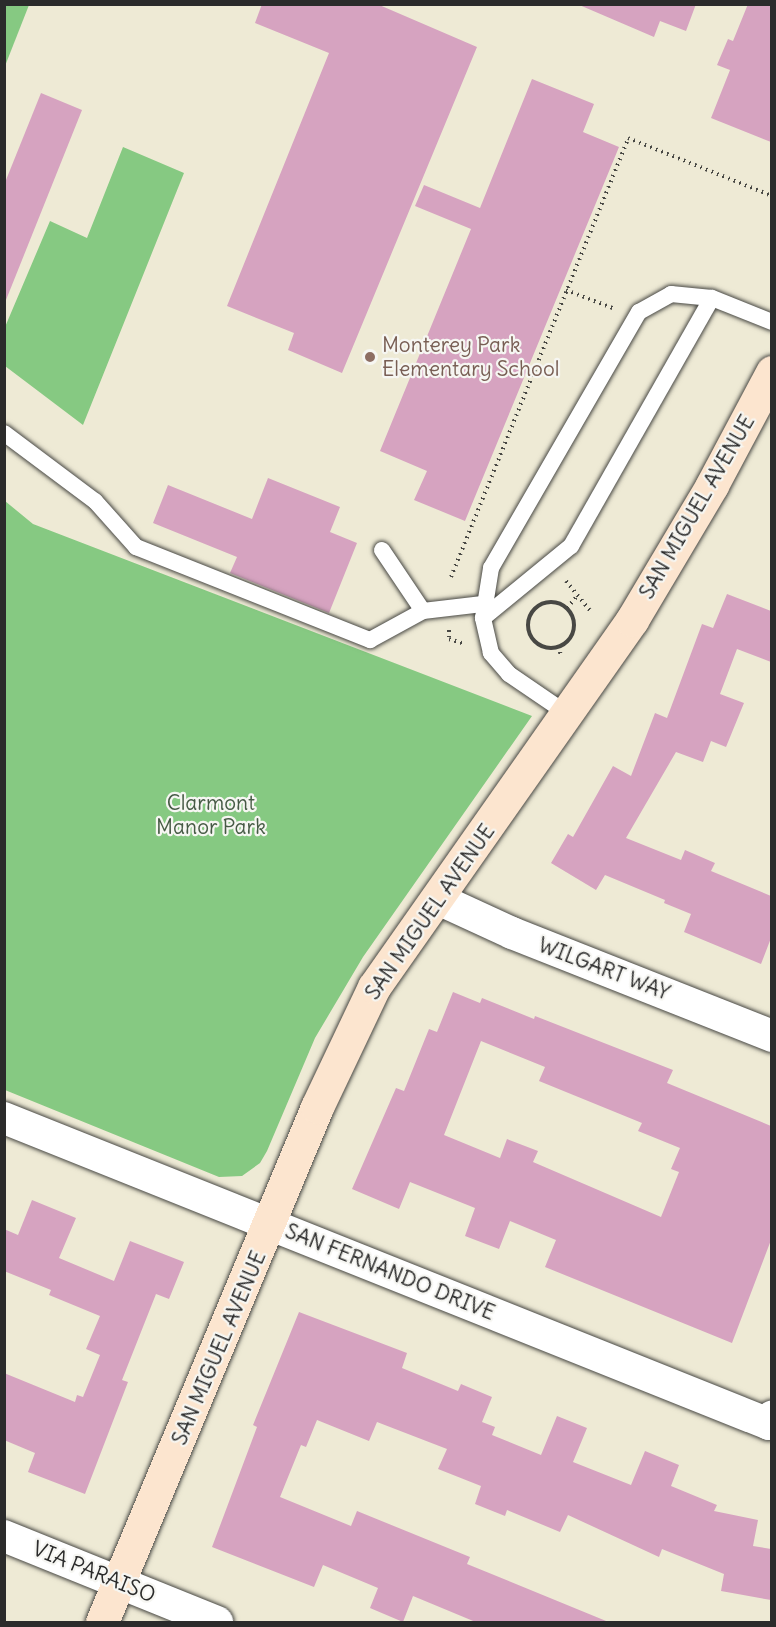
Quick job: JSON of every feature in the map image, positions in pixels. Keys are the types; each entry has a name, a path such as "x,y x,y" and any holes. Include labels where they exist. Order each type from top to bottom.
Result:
{"street":[{"name":"SAN MIGUEL AVENUE","path":"102,1623 271,1224 317,1107 374,987 568,715 672,555 771,372"},
{"name":"WILGART WAY","path":"438,899 512,933 771,1036"},
{"name":"SAN FERNANDO DRIVE","path":"4,1118 769,1424 771,1417"},
{"name":"VIA PARAISO","path":"4,1536 217,1623"}],"lane":[{"path":"568,715 498,663 486,640 483,611 492,568 630,323 650,304 671,294 712,298 771,322"},
{"path":"4,433 95,501 136,547 370,640 423,611 483,611 571,546 712,298"},
{"path":"382,550 423,611"}],"path":[{"path":"451,577 628,138 771,196"},
{"path":"566,290 618,310"},
{"path":"560,574 592,613"},
{"path":"567,608 578,595"},
{"path":"559,646 537,644 529,632 529,617 546,602 567,608"},
{"path":"561,657 559,646 573,629 567,608"}],"green space":[{"path":"4,5 29,5 5,66"},
{"path":"123,147 184,173 83,425 5,366 5,327 50,221 87,238"},
{"name":"Clarmont Manor Park","path":"5,501 33,524 532,716 363,957 315,1038 267,1151 260,1163 242,1176 219,1177 5,1090"}],"building":[{"path":"262,4 377,4 477,47 342,373 288,350 294,333 227,306 329,53 255,23"},
{"path":"577,4 696,4 686,31 660,21 654,37"},
{"path":"748,4 771,4 771,142 711,118 730,70 717,65 728,39 733,41"},
{"path":"532,79 594,104 583,132 619,147 465,521 414,500 427,471 380,451 471,229 415,206 424,185 480,208"},
{"path":"41,93 82,110 6,300 4,185"},
{"path":"268,478 340,507 330,532 357,543 329,613 230,573 237,557 153,523 168,485 252,519"},
{"path":"727,594 771,611 771,662 737,649 720,694 744,703 726,747 711,741 703,762 676,752 626,838 681,860 685,850 715,863 711,871 771,896 771,938 761,964 684,932 691,914 664,903 665,900 605,875 596,890 551,863 568,834 573,837 613,766 631,776 655,713 667,718 702,624 713,628"},
{"path":"453,992 480,1003 482,998 534,1019 535,1016 673,1070 667,1083 771,1126 771,1240 732,1343 545,1267 556,1240 510,1221 499,1249 465,1236 475,1208 410,1182 399,1209 352,1189 396,1088 404,1091 429,1029 437,1032","holes":["481,1041 545,1067 539,1081 642,1123 638,1131 680,1148 671,1169 679,1172 661,1217 533,1162 538,1151 507,1139 500,1158 444,1135"]},
{"path":"32,1200 76,1218 59,1258 114,1281 130,1241 184,1262 169,1299 156,1294 122,1380 128,1382 85,1494 28,1472 35,1453 4,1440 4,1373 75,1402 77,1395 83,1397 100,1355 86,1349 100,1316 49,1295 51,1290 4,1271 4,1229 18,1235"},
{"path":"299,1312 407,1353 402,1368 458,1391 461,1384 492,1397 482,1422 495,1427 492,1435 541,1455 557,1416 587,1428 573,1462 631,1485 645,1451 679,1465 671,1486 717,1505 714,1511 758,1520 753,1546 771,1549 771,1600 721,1591 724,1574 662,1549 659,1557 568,1515 560,1532 507,1510 505,1516 475,1504 481,1486 438,1469 447,1449 377,1422 369,1441 317,1420 306,1447 301,1445 280,1497 351,1526 357,1511 470,1557 467,1564 611,1623 478,1623 413,1596 403,1622 370,1608 378,1588 323,1565 314,1587 212,1547 257,1427 253,1425"}],"place":[{"name":"Monterey Park Elementary School","path":"370,357"}]}
